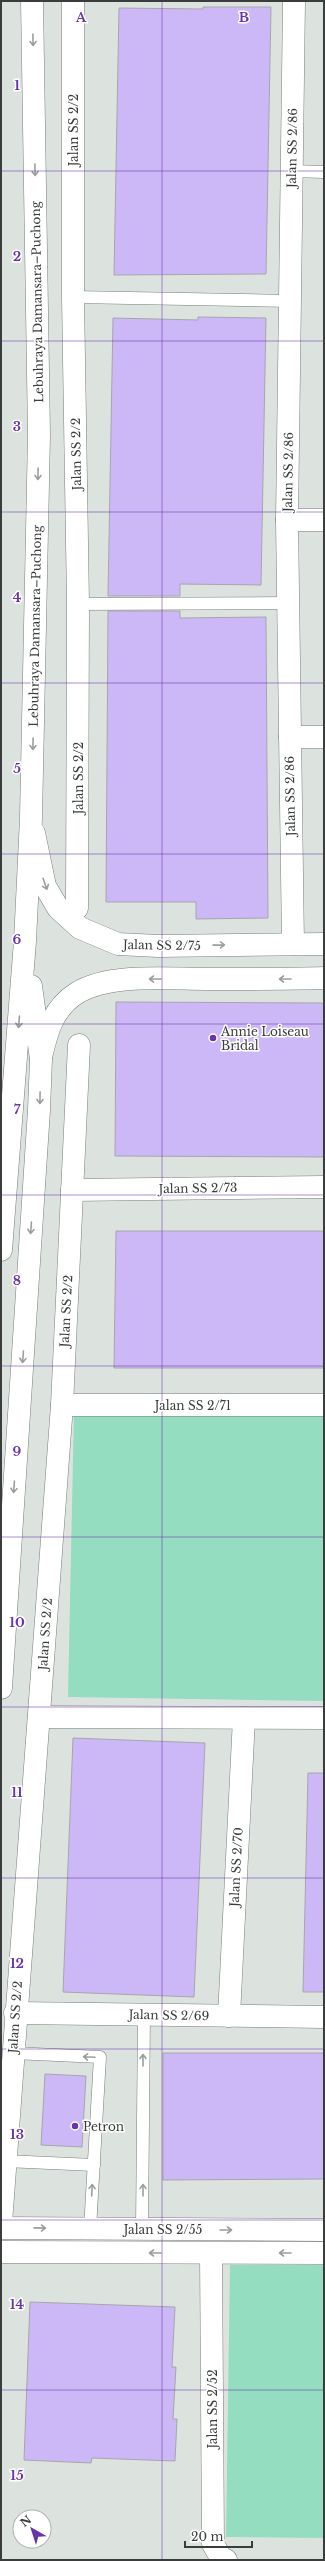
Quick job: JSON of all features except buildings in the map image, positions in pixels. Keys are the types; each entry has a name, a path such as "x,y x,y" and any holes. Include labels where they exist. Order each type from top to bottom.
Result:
{"main road":[{"name":"Lebuhraya Damansara–Puchong","path":"1,1250 25,941 31,818 39,435 32,1"},
{"name":"Jalan SS 2/2","path":"73,1 73,298 78,604 77,908"},
{"name":"Jalan SS 2/86","path":"293,944 287,520 294,1"},
{"path":"287,520 324,520"},
{"path":"290,737 324,737"},
{"name":"Jalan SS 2/75","path":"31,818 45,886 58,908 80,928 118,944 158,946 324,944"},
{"path":"1,1688 39,1118 41,1059 25,941"},
{"path":"41,1059 48,1027 61,1008 77,993 97,984 133,979 324,978"},
{"name":"Jalan SS 2/2","path":"1,2223 15,2013 62,1405 79,1045"},
{"name":"Jalan SS 2/73","path":"72,1190 324,1187"},
{"name":"Jalan SS 2/71","path":"62,1405 324,1405"},
{"path":"39,1717 324,1718"},
{"name":"Jalan SS 2/70","path":"229,2016 244,1718"},
{"name":"Jalan SS 2/69","path":"15,2013 324,2016"},
{"name":"Jalan SS 2/55","path":"1,2228 324,2230"},
{"name":"Jalan SS 2/55","path":"1,2252 324,2254"},
{"name":"Jalan SS 2/52","path":"211,2253 213,2544 222,2559"}],"lane":[{"path":"291,172 324,172"},
{"path":"73,298 290,301"},
{"path":"78,604 288,603"},
{"path":"142,2229 144,2014"},
{"path":"13,2053 100,2057 90,2229"},
{"path":"6,2161 94,2165"}],"green space":[{"path":"74,1411 324,1414 324,1701 68,1697"},
{"path":"230,2265 324,2265 324,2538 226,2537"}],"place":[{"name":"Annie Loiseau Bridal","path":"213,1038"},
{"name":"Petron","path":"75,2126"}]}
